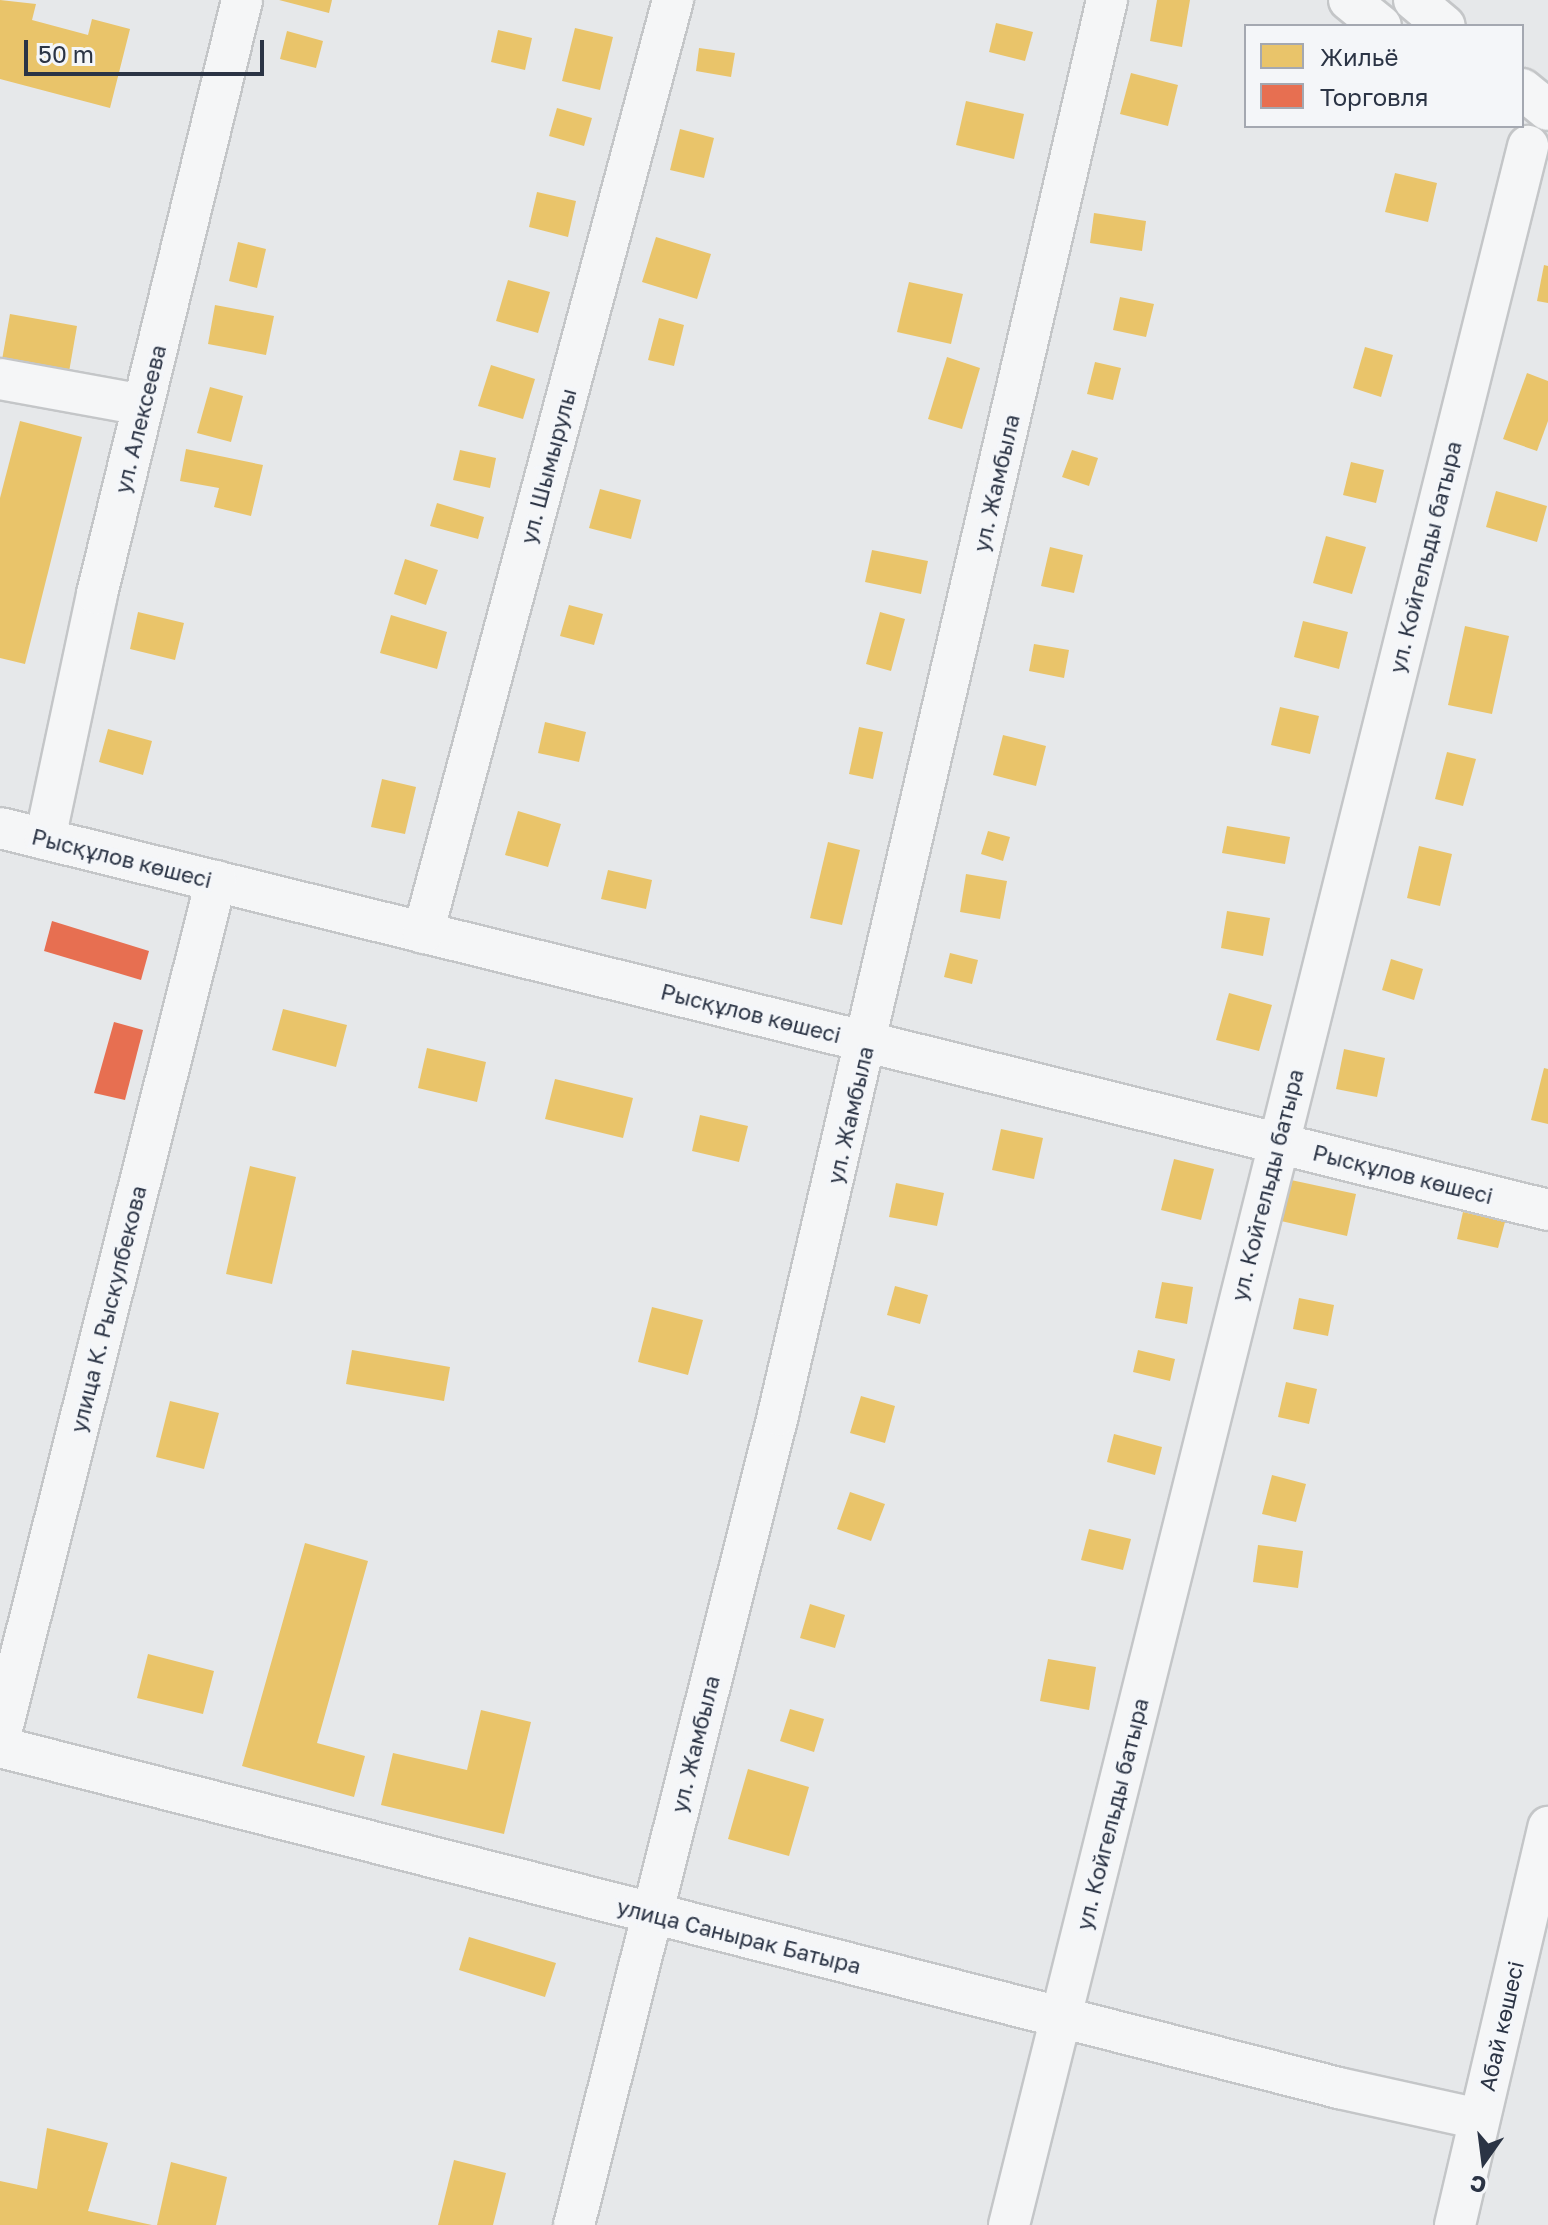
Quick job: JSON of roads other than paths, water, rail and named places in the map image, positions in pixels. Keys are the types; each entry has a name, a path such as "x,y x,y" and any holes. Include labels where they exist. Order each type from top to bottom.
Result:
{"street":[{"name":"ул. Алексеева","path":"45,839 143,405 242,0"},
{"name":"ул. Шымырулы","path":"423,933 673,0"},
{"name":"ул. Жамбыла","path":"574,2225 868,1042 1107,0"},
{"path":"1349,0 1379,24"},
{"name":"ул. Койгельды батыра","path":"1009,2225 1526,145"},
{"path":"0,379 143,405"},
{"name":"Рысқұлов көшесі","path":"0,828 1548,1210"},
{"name":"улица К. Рыскулбекова","path":"0,1737 216,881"},
{"name":"улица Санырак Батыра","path":"0,1747 652,1915 1479,2119"},
{"name":"Абай көшесі","path":"1455,2225 1548,1827"}]}
